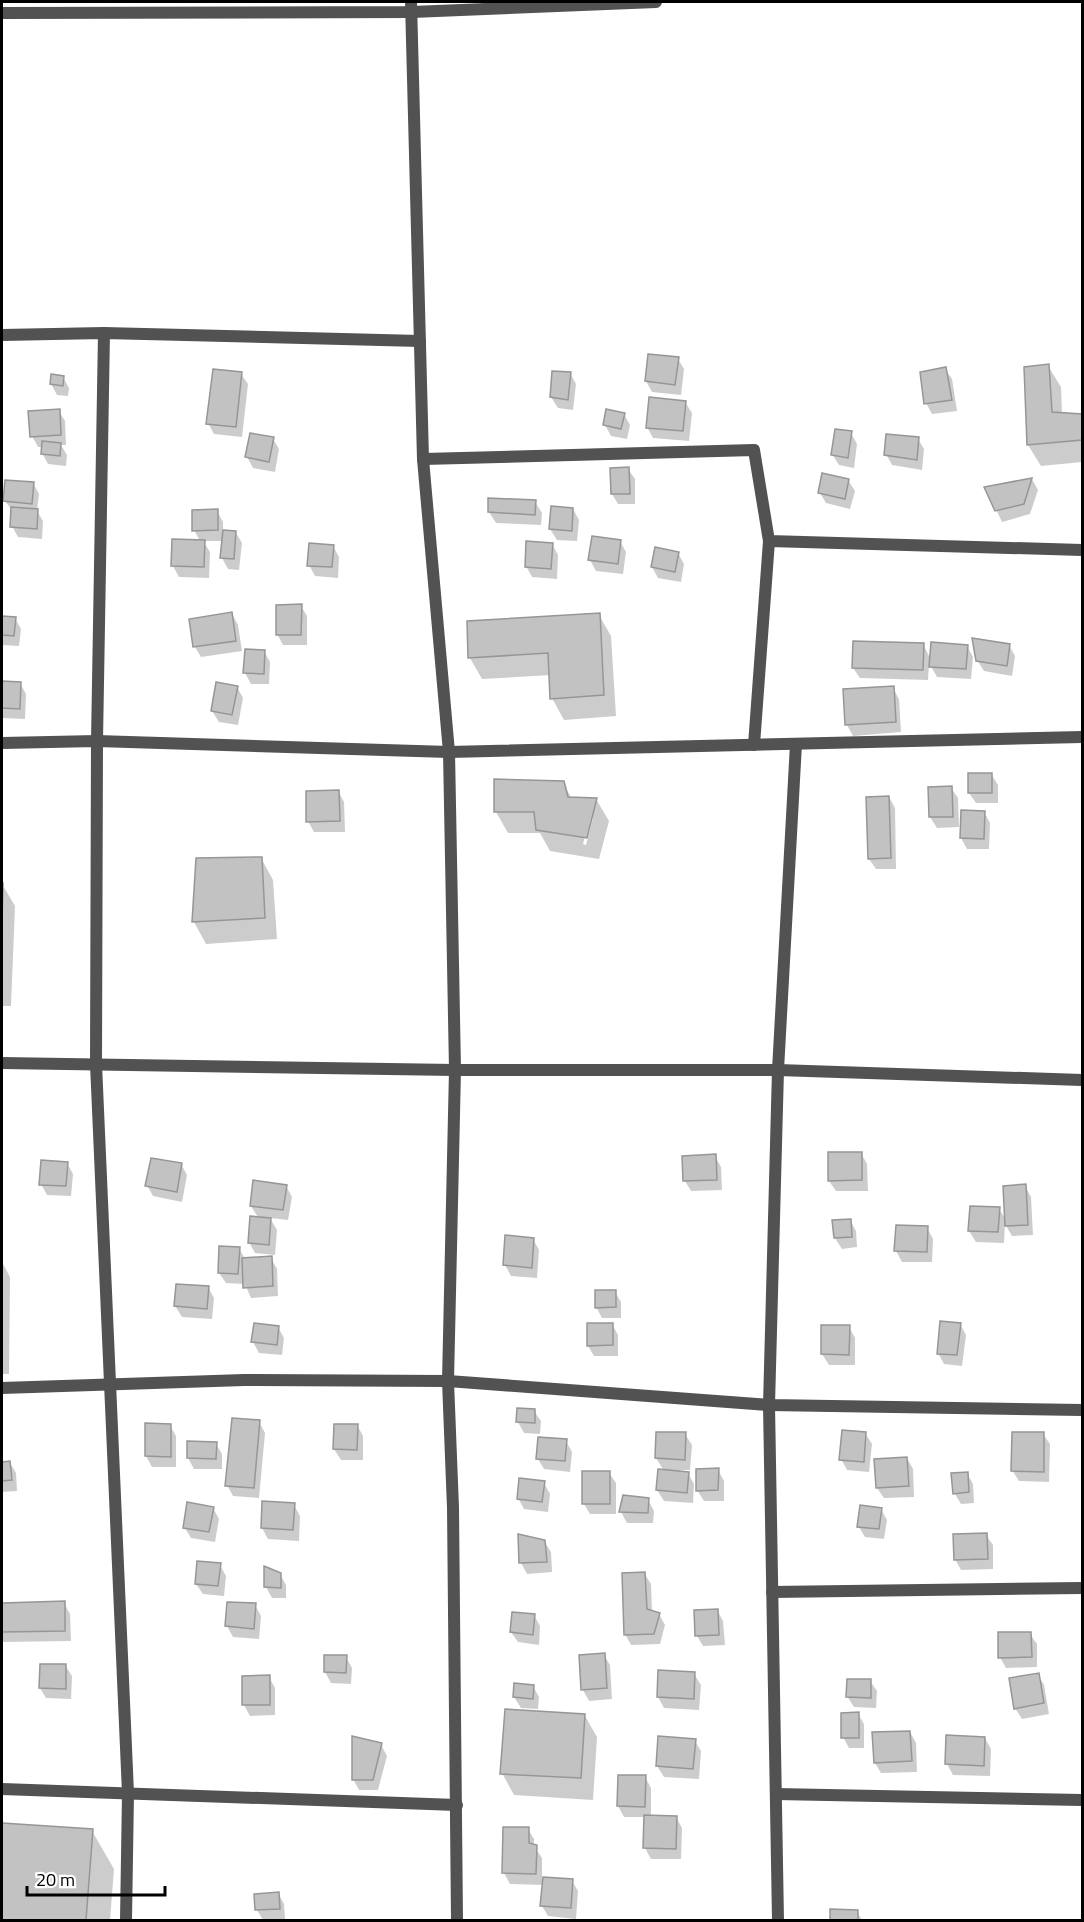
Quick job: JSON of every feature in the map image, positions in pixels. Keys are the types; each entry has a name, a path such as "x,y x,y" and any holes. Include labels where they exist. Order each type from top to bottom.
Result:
{"street":[{"path":"2,13 656,2"},
{"path":"412,7 423,459 449,752 455,1070 448,1381 457,1805 457,1920"},
{"path":"2,334 104,333 420,341"},
{"path":"104,333 97,741 96,1064 112,1385 128,1792 126,1920"},
{"path":"423,459 754,450 769,541 754,745"},
{"path":"769,541 1083,550"},
{"path":"2,743 97,741 449,752 1083,737"},
{"path":"778,1920 769,1406 778,1070 796,744"},
{"path":"2,1063 455,1070 778,1070 1083,1080"},
{"path":"2,1388 244,1380 448,1381 769,1406 1083,1410"},
{"path":"772,1592 1083,1588"},
{"path":"2,1789 457,1805"},
{"path":"776,1794 1083,1800"}],"building":[{"path":"648,354 679,357 675,385 645,381"},
{"path":"1049,364 1052,412 1082,414 1082,440 1027,445 1024,367"},
{"path":"946,367 952,400 924,404 920,372"},
{"path":"213,369 242,372 236,427 206,424"},
{"path":"552,371 571,372 568,400 550,397"},
{"path":"51,374 64,376 63,386 50,384"},
{"path":"649,397 686,401 683,431 646,428"},
{"path":"60,409 61,435 30,437 28,411"},
{"path":"606,409 625,413 621,429 603,425"},
{"path":"835,429 852,431 848,458 831,455"},
{"path":"250,433 274,437 269,462 245,457"},
{"path":"886,434 919,437 917,460 884,455"},
{"path":"42,441 61,443 60,456 41,454"},
{"path":"629,467 630,494 611,494 610,468"},
{"path":"822,473 849,479 845,499 818,493"},
{"path":"1032,478 1024,504 995,511 984,487"},
{"path":"5,480 34,482 32,504 3,501"},
{"path":"488,498 536,500 535,515 488,512"},
{"path":"551,506 573,508 572,531 549,529"},
{"path":"11,507 38,509 37,529 10,527"},
{"path":"218,509 218,530 192,531 192,510"},
{"path":"223,530 236,531 234,559 220,558"},
{"path":"592,536 621,540 618,564 588,560"},
{"path":"172,539 205,540 204,567 171,566"},
{"path":"526,541 553,543 551,569 525,567"},
{"path":"309,543 334,545 332,567 307,566"},
{"path":"655,547 679,552 675,572 651,567"},
{"path":"302,604 301,635 276,635 276,605"},
{"path":"232,612 236,641 193,647 189,619"},
{"path":"600,613 604,695 550,699 548,653 468,658 467,621"},
{"path":"2,616 16,617 14,636 2,635"},
{"path":"972,638 1010,644 1007,666 976,661"},
{"path":"853,641 924,643 923,670 852,668"},
{"path":"931,642 968,645 966,669 929,667"},
{"path":"245,649 265,650 264,674 243,673"},
{"path":"2,681 21,682 20,709 2,708"},
{"path":"216,682 238,686 232,715 211,711"},
{"path":"894,686 896,722 845,725 843,689"},
{"path":"968,773 992,773 992,793 968,793"},
{"path":"494,779 564,781 568,797 597,798 587,838 536,830 534,812 494,812"},
{"path":"952,786 953,817 929,817 928,787"},
{"path":"339,790 340,821 306,822 306,791"},
{"path":"889,796 891,858 868,859 866,797"},
{"path":"961,810 985,811 984,839 960,838"},
{"path":"262,857 265,918 192,922 196,858"},
{"path":"828,1152 862,1152 862,1180 828,1181"},
{"path":"716,1154 717,1180 683,1181 682,1156"},
{"path":"151,1158 182,1163 177,1192 145,1186"},
{"path":"41,1160 68,1162 66,1186 39,1185"},
{"path":"253,1180 287,1185 283,1210 250,1206"},
{"path":"1026,1184 1028,1225 1005,1226 1003,1186"},
{"path":"970,1206 1000,1207 998,1232 968,1231"},
{"path":"250,1216 271,1218 269,1245 248,1243"},
{"path":"851,1219 852,1237 834,1238 832,1220"},
{"path":"896,1225 928,1226 927,1252 894,1251"},
{"path":"505,1235 534,1238 532,1268 503,1265"},
{"path":"219,1246 240,1247 238,1274 218,1273"},
{"path":"272,1256 273,1286 243,1288 242,1258"},
{"path":"176,1284 209,1286 207,1309 174,1306"},
{"path":"595,1290 616,1290 616,1307 595,1308"},
{"path":"940,1321 961,1323 957,1355 937,1354"},
{"path":"254,1323 279,1326 277,1345 251,1342"},
{"path":"587,1323 613,1323 613,1345 587,1346"},
{"path":"821,1325 850,1325 849,1355 821,1354"},
{"path":"517,1408 535,1409 535,1423 516,1422"},
{"path":"232,1418 260,1420 254,1488 225,1486"},
{"path":"145,1423 171,1424 171,1457 145,1456"},
{"path":"334,1424 358,1424 357,1450 333,1449"},
{"path":"842,1430 866,1432 864,1462 839,1460"},
{"path":"656,1432 686,1432 685,1460 655,1458"},
{"path":"1012,1432 1044,1432 1044,1472 1011,1471"},
{"path":"538,1437 567,1439 565,1461 536,1459"},
{"path":"187,1441 217,1442 216,1459 187,1458"},
{"path":"907,1457 909,1486 876,1488 874,1459"},
{"path":"10,1461 12,1480 2,1481 2,1462"},
{"path":"719,1468 718,1490 696,1491 696,1469"},
{"path":"658,1469 689,1472 687,1493 656,1490"},
{"path":"582,1471 610,1471 610,1504 582,1504"},
{"path":"968,1472 969,1492 953,1494 951,1473"},
{"path":"519,1478 545,1481 542,1502 517,1499"},
{"path":"623,1495 649,1498 648,1513 619,1512"},
{"path":"262,1501 295,1503 293,1530 261,1528"},
{"path":"187,1502 214,1507 209,1532 183,1528"},
{"path":"860,1505 882,1508 879,1529 857,1527"},
{"path":"987,1533 988,1559 954,1560 953,1534"},
{"path":"518,1534 545,1540 547,1562 519,1563"},
{"path":"197,1561 221,1563 218,1586 195,1584"},
{"path":"264,1566 281,1573 281,1588 264,1587"},
{"path":"645,1572 647,1609 660,1613 654,1634 624,1635 622,1573"},
{"path":"65,1601 65,1631 2,1632 2,1603"},
{"path":"227,1602 256,1603 254,1629 225,1626"},
{"path":"718,1609 719,1635 695,1636 694,1610"},
{"path":"512,1612 535,1614 533,1635 510,1632"},
{"path":"998,1632 1031,1632 1032,1657 998,1658"},
{"path":"605,1653 607,1688 581,1690 579,1655"},
{"path":"324,1655 347,1655 346,1673 324,1672"},
{"path":"40,1664 66,1664 66,1689 39,1688"},
{"path":"658,1670 695,1672 694,1699 657,1697"},
{"path":"1039,1673 1044,1703 1014,1709 1009,1678"},
{"path":"270,1675 270,1705 242,1705 242,1676"},
{"path":"847,1679 871,1679 871,1698 846,1697"},
{"path":"514,1683 534,1685 533,1699 513,1697"},
{"path":"505,1709 585,1714 581,1778 500,1774"},
{"path":"859,1712 859,1738 841,1738 841,1713"},
{"path":"910,1731 912,1761 874,1763 872,1732"},
{"path":"946,1735 985,1737 984,1766 945,1764"},
{"path":"352,1736 382,1743 373,1780 352,1780"},
{"path":"658,1736 696,1739 693,1769 656,1766"},
{"path":"618,1775 646,1775 645,1807 617,1806"},
{"path":"644,1815 677,1816 676,1849 643,1848"},
{"path":"2,1823 93,1829 86,1920 2,1920"},
{"path":"503,1827 529,1827 529,1843 537,1845 536,1874 502,1873"},
{"path":"543,1877 573,1879 571,1908 540,1906"},
{"path":"279,1892 280,1909 255,1910 254,1894"},
{"path":"830,1909 858,1910 858,1920 830,1920"}]}
